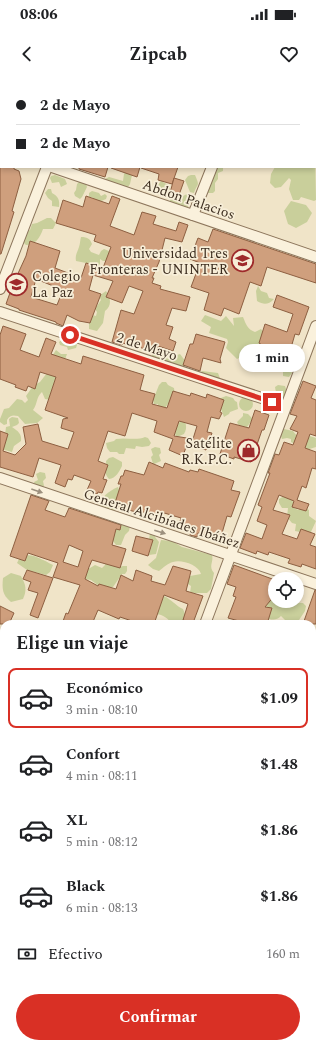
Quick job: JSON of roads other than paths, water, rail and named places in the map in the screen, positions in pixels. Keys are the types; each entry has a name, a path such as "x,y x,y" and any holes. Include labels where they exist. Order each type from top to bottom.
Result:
{"street":[{"path":"0,289 47,168"},
{"name":"Abdon Palacios","path":"55,168 316,257"},
{"path":"193,215 212,168"},
{"name":"2 de Mayo","path":"0,312 286,406"},
{"path":"207,620 316,326"},
{"name":"General Alcibíades Ibáñez","path":"0,478 316,584"}],"place":[{"name":"Universidad Tres Fronteras - UNINTER","path":"243,261"},
{"name":"Colegio La Paz","path":"17,284"},
{"name":"Satélite R.K.P.C.","path":"248,451"}]}
